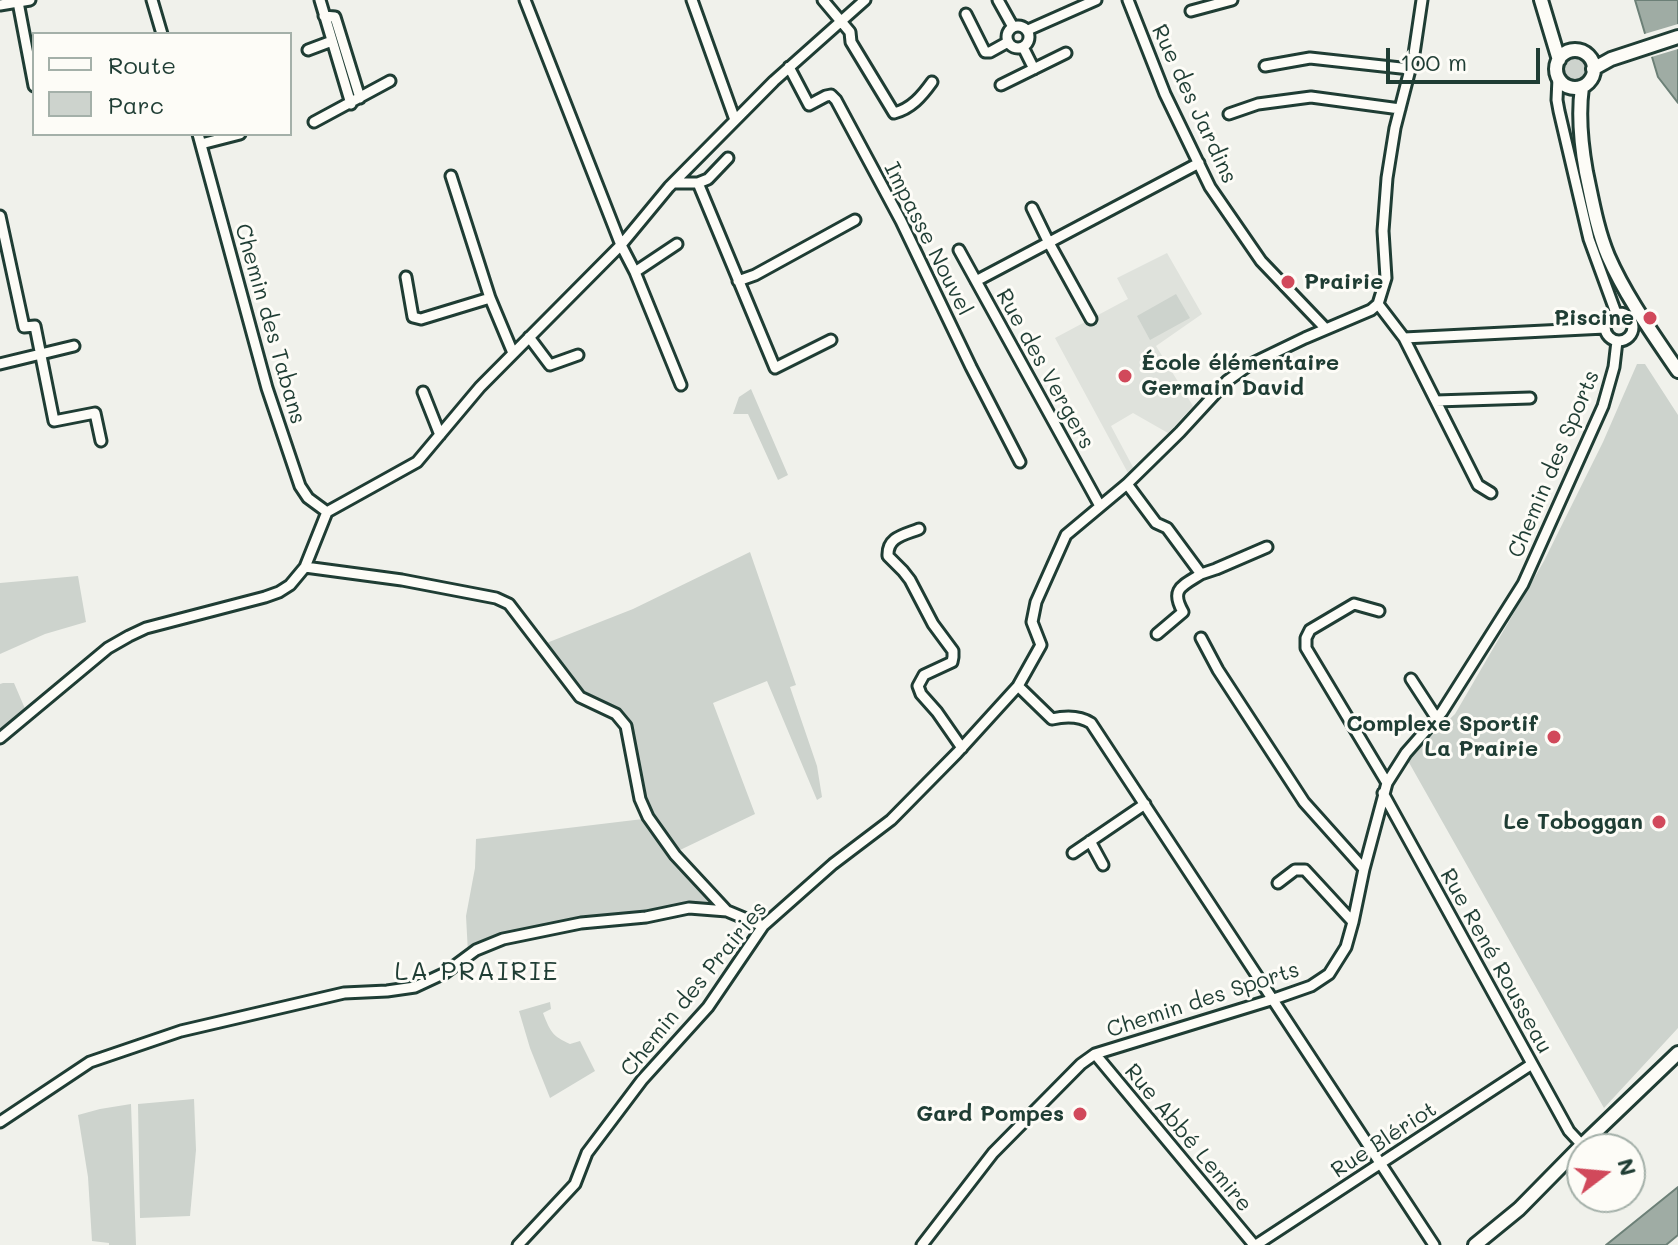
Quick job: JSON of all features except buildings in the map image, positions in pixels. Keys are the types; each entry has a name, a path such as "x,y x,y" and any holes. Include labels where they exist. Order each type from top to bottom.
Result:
{"main road":[{"path":"1541,0 1554,43 1563,56"},
{"path":"1592,64 1678,37"},
{"path":"1567,86 1590,80 1592,64 1580,51 1563,56 1556,72 1579,109 1584,159 1603,241 1617,275 1678,371"},
{"path":"1595,1133 1678,1053"},
{"path":"1475,1245 1519,1209 1566,1161"}],"street":[{"path":"0,5 30,0"},
{"path":"152,0 161,32"},
{"path":"320,0 351,104"},
{"path":"525,0 621,245 681,385"},
{"path":"692,0 735,120"},
{"path":"823,0 850,32 851,42 894,113 905,110 923,95 932,82"},
{"path":"0,738 108,648 129,636 146,628 279,592 290,585 305,567 327,512 417,462 480,387 621,245 673,183 789,67 865,0"},
{"path":"998,0 1013,27"},
{"path":"1028,30 1096,0"},
{"name":"Rue des Jardins","path":"1128,0 1165,94 1210,187 1261,261 1326,329"},
{"path":"1191,11 1232,0"},
{"path":"1422,0 1387,178 1383,231 1386,278 1378,304 1404,338 1478,485 1491,493"},
{"path":"18,2 32,76"},
{"path":"966,14 985,52 1008,42"},
{"path":"324,16 335,17 360,98"},
{"path":"1021,25 1028,30 1030,37 1023,47 1016,48 1008,42 1008,32 1013,27 1021,25"},
{"path":"308,50 332,41"},
{"path":"1023,47 1034,69"},
{"path":"1001,85 1066,53"},
{"path":"1265,66 1310,58 1410,69"},
{"name":"Impasse Nouvel","path":"789,67 809,105 831,95 836,100 901,221 1020,462"},
{"path":"314,122 390,81"},
{"path":"1567,86 1557,100 1559,111 1589,239 1616,313"},
{"path":"1229,114 1258,104 1311,97 1400,109"},
{"path":"199,139 224,136"},
{"name":"Chemin des Tabans","path":"199,139 267,388 300,486 308,498 327,512"},
{"path":"673,183 698,183 708,179 728,158"},
{"path":"976,281 1199,163"},
{"path":"451,176 490,298 513,353"},
{"path":"698,183 775,368 831,340"},
{"path":"1032,208 1091,319"},
{"path":"0,216 24,327 35,326 54,421 95,413 101,441"},
{"path":"738,281 755,275 855,220"},
{"path":"635,272 677,244"},
{"name":"Rue des Vergers","path":"959,250 1100,506"},
{"path":"406,277 413,317 421,319 490,298"},
{"name":"Chemin des Prairies","path":"518,1245 575,1184 587,1153 642,1080 708,1007 763,926 833,864 891,820 1018,686 1041,645 1032,622 1036,602 1066,535 1127,484 1227,381 1249,365 1371,310 1378,304"},
{"path":"1616,313 1629,316 1634,328 1630,337 1622,341 1609,336 1605,328 1609,317 1616,313"},
{"path":"1404,338 1605,328"},
{"path":"529,337 550,365 578,355"},
{"name":"Chemin des Sports","path":"922,1245 993,1153 1081,1064 1095,1054 1274,999 1311,986 1329,974 1346,947 1385,788 1406,753 1437,719 1523,584 1603,406 1614,367 1617,341"},
{"path":"0,364 74,346"},
{"path":"423,392 440,435"},
{"path":"1436,401 1530,398"},
{"path":"1127,484 1156,523 1167,528 1201,574"},
{"path":"919,529 891,542 887,548 888,556 910,580 933,624 953,651 952,662 924,675 918,686 962,748"},
{"path":"1157,634 1183,612 1176,595 1178,590 1201,574 1267,547"},
{"path":"305,567 402,580 496,598 509,604 580,697 616,714 626,726 640,799 648,817 675,855 727,911"},
{"name":"Rue René Rousseau","path":"1379,611 1354,604 1310,630 1306,648 1571,1133"},
{"path":"1201,638 1218,670 1304,802 1364,869"},
{"path":"1411,679 1437,719"},
{"path":"1018,686 1052,719 1068,717 1091,723 1434,1245"},
{"path":"1073,853 1145,804"},
{"path":"1090,841 1103,865"},
{"path":"1278,883 1295,870 1305,870 1353,922"},
{"path":"0,1122 90,1062 181,1031 344,993 415,987 445,973 476,950 503,939 581,923 646,917 689,908 727,911 763,926"},
{"name":"Rue Abbé Lemire","path":"1095,1054 1255,1245"},
{"name":"Rue Blériot","path":"1255,1245 1532,1064"}],"shaded area":[{"path":"1635,0 1678,0 1678,103 1658,77"},
{"name":"École élémentaire Germain David","path":"1167,253 1202,314 1156,346 1193,406 1168,433 1133,413 1111,426 1134,469 1128,473 1055,338 1128,299 1117,278"},
{"path":"1678,1187 1678,1235 1666,1245 1606,1245 1646,1213"}],"green space":[{"path":"1575,56 1584,60 1588,69 1584,78 1575,82 1566,78 1562,69 1566,60"},
{"path":"1176,294 1190,318 1150,340 1137,316"},
{"name":"Complexe Sportif La Prairie","path":"1637,364 1645,364 1678,415 1678,1028 1604,1108 1407,759 1455,714 1544,561 1603,442"},
{"path":"751,389 788,475 778,480 748,414 733,414 739,397"},
{"path":"750,552 796,685 790,687 817,766 822,797 817,800 767,681 713,703 755,814 680,850 650,814 640,785 631,729 626,718 577,687 544,644 633,609"},
{"path":"78,576 86,622 45,634 0,654 0,583"},
{"path":"14,683 26,711 0,732 0,684"},
{"path":"643,819 705,895 717,905 689,905 522,929 479,943 468,953 466,916 475,868 476,839"},
{"path":"550,1002 551,1009 543,1013 550,1029 570,1044 580,1041 595,1071 550,1098 519,1011"},
{"path":"194,1099 196,1150 190,1216 140,1218 138,1104"},
{"path":"131,1104 136,1245 109,1245 92,1241 88,1177 78,1115"}],"pier":[{"path":"1678,24 1678,49 1648,58 1641,35"}],"place":[{"name":"Prairie","path":"1288,282"},
{"name":"Piscine","path":"1650,318"},
{"name":"École élémentaire Germain David","path":"1125,376"},
{"name":"Complexe Sportif La Prairie","path":"1554,737"},
{"name":"Le Toboggan","path":"1659,822"},
{"name":"Gard Pompes","path":"1080,1114"}],"district":[{"name":"LA PRAIRIE","path":"477,972"}]}
